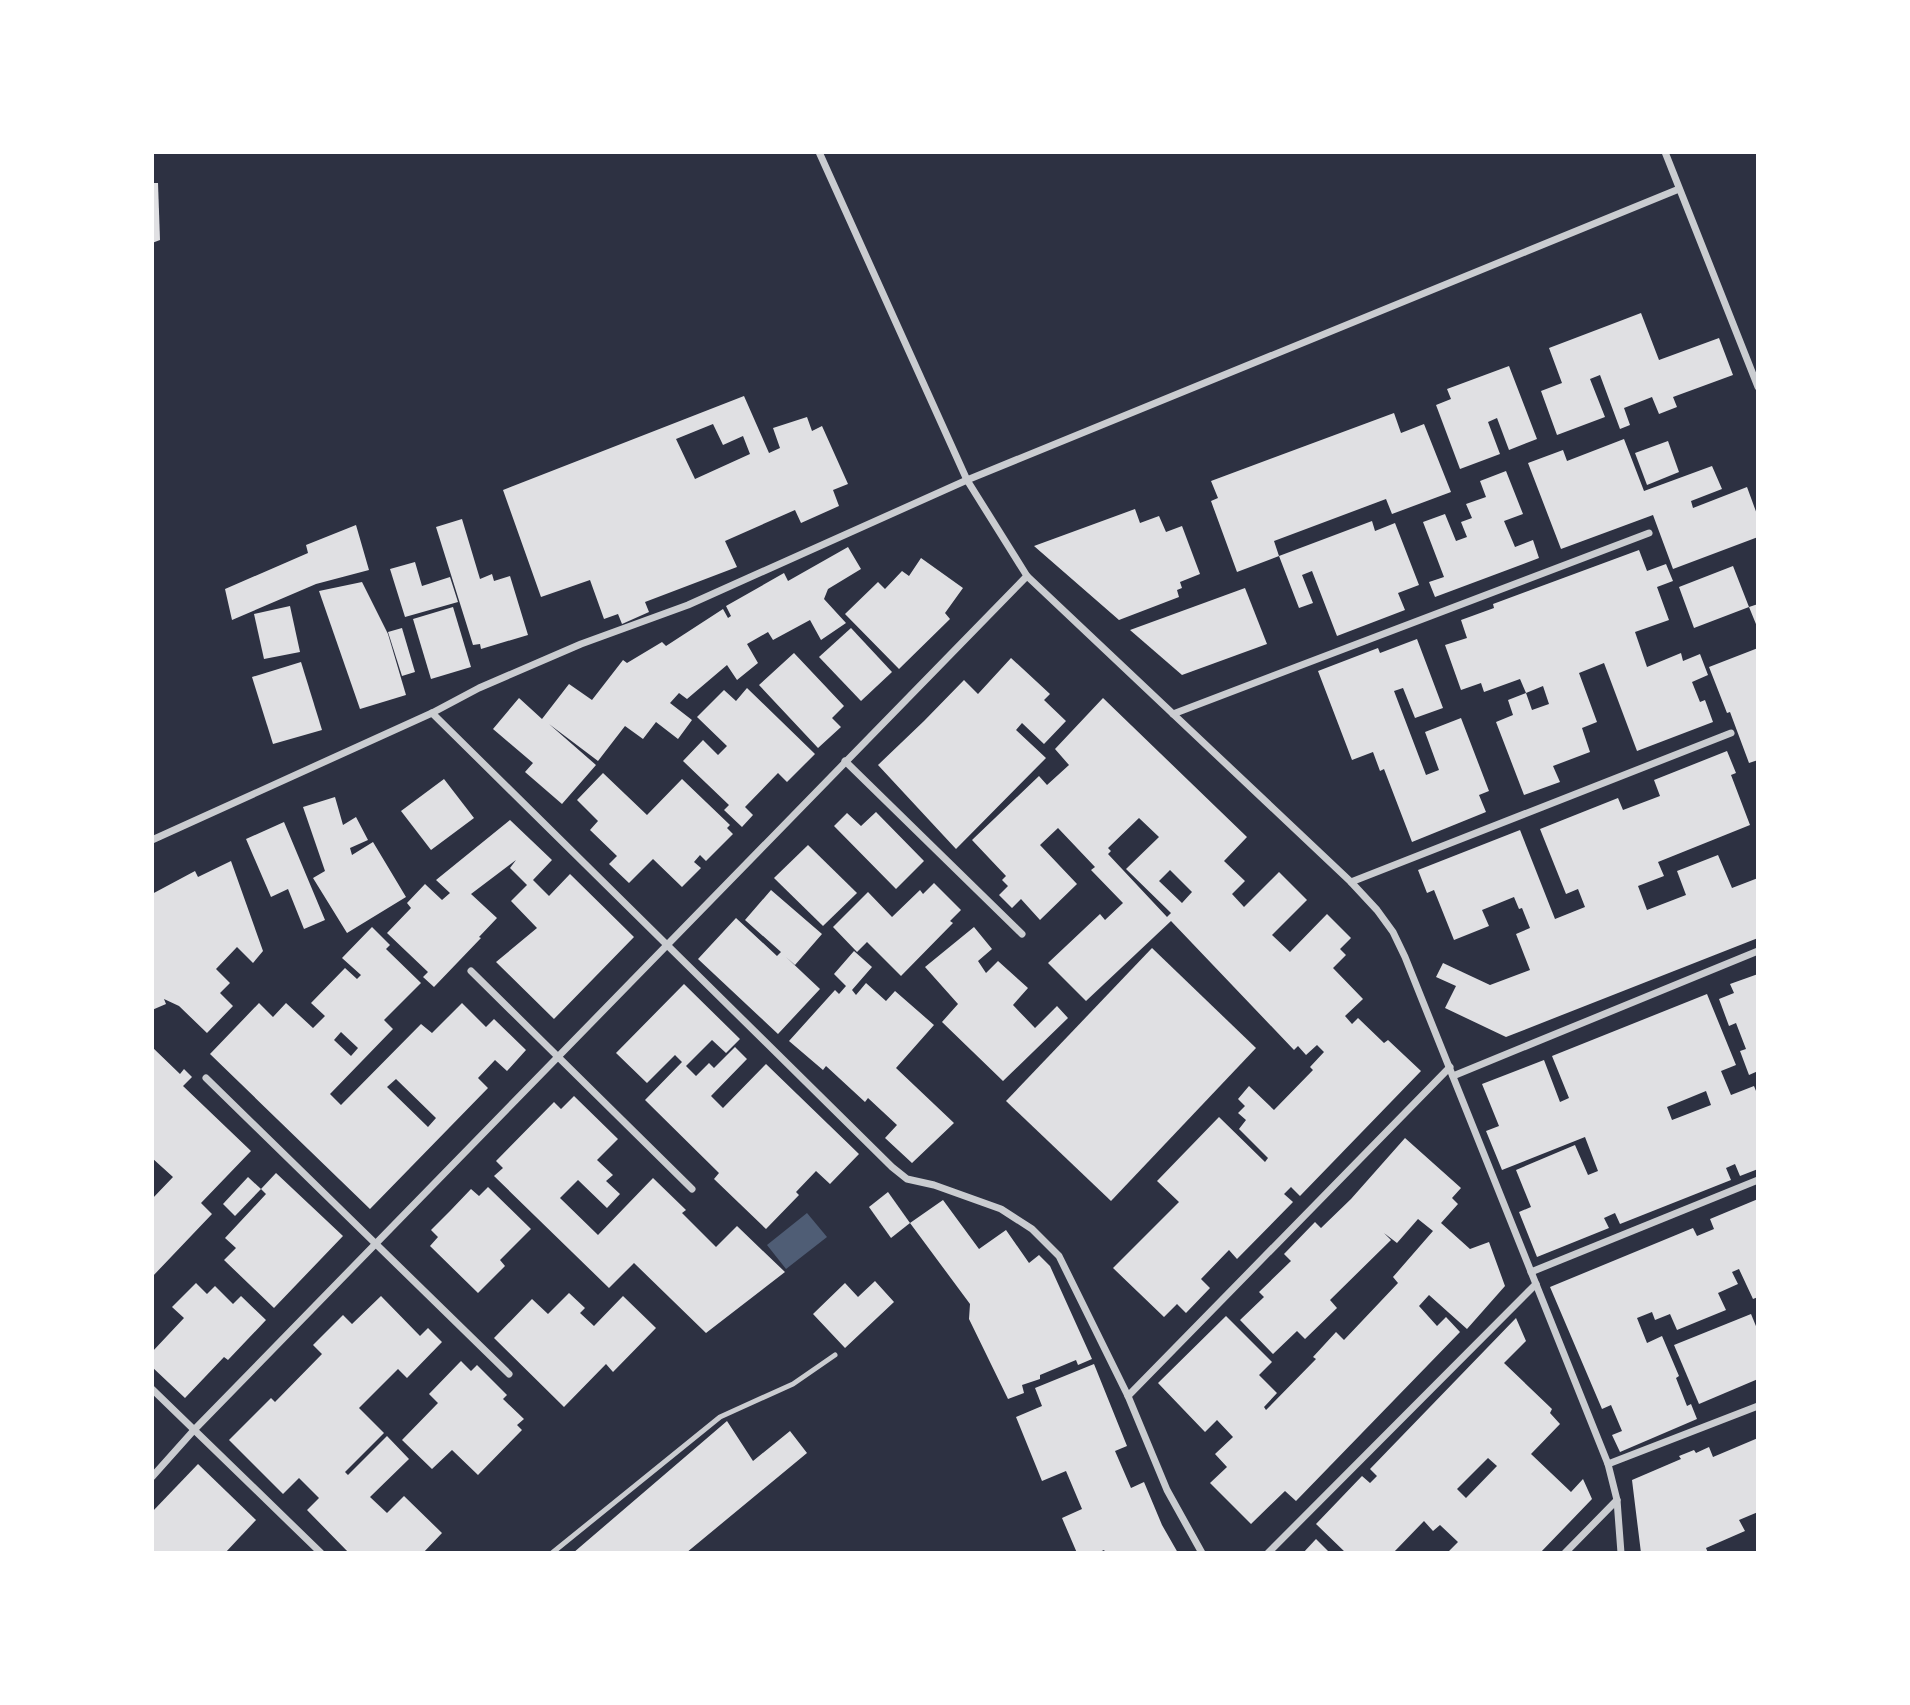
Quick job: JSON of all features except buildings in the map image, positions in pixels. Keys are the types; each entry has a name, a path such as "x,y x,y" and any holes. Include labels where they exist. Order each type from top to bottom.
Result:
{"street":[{"path":"820,152 967,480 1027,576 1351,882 1393,932 1454,1076 1608,1464 1618,1500 1621,1553"},
{"path":"1665,152 1758,387"},
{"path":"152,840 432,713 479,688 580,645 688,605 967,480 1678,189"},
{"path":"1173,714 1650,533"},
{"path":"152,1477 194,1430 1027,576"},
{"path":"432,713 892,1167 907,1179 934,1185 1001,1209 1032,1229 1059,1256 1128,1396 1167,1490 1202,1553"},
{"path":"1351,882 1731,733"},
{"path":"845,761 1022,934"},
{"path":"1454,1076 1758,951"},
{"path":"471,971 692,1189"},
{"path":"1128,1396 1450,1067"},
{"path":"206,1078 509,1374"},
{"path":"1531,1272 1758,1180"},
{"path":"1268,1553 1536,1284"},
{"path":"152,1389 321,1553"},
{"path":"1608,1464 1758,1406"},
{"path":"1566,1553 1618,1500"}],"lane":[{"path":"552,1553 720,1418 793,1384 835,1355"}],"water":[{"path":"807,1213 827,1237 786,1269 767,1245"}]}
